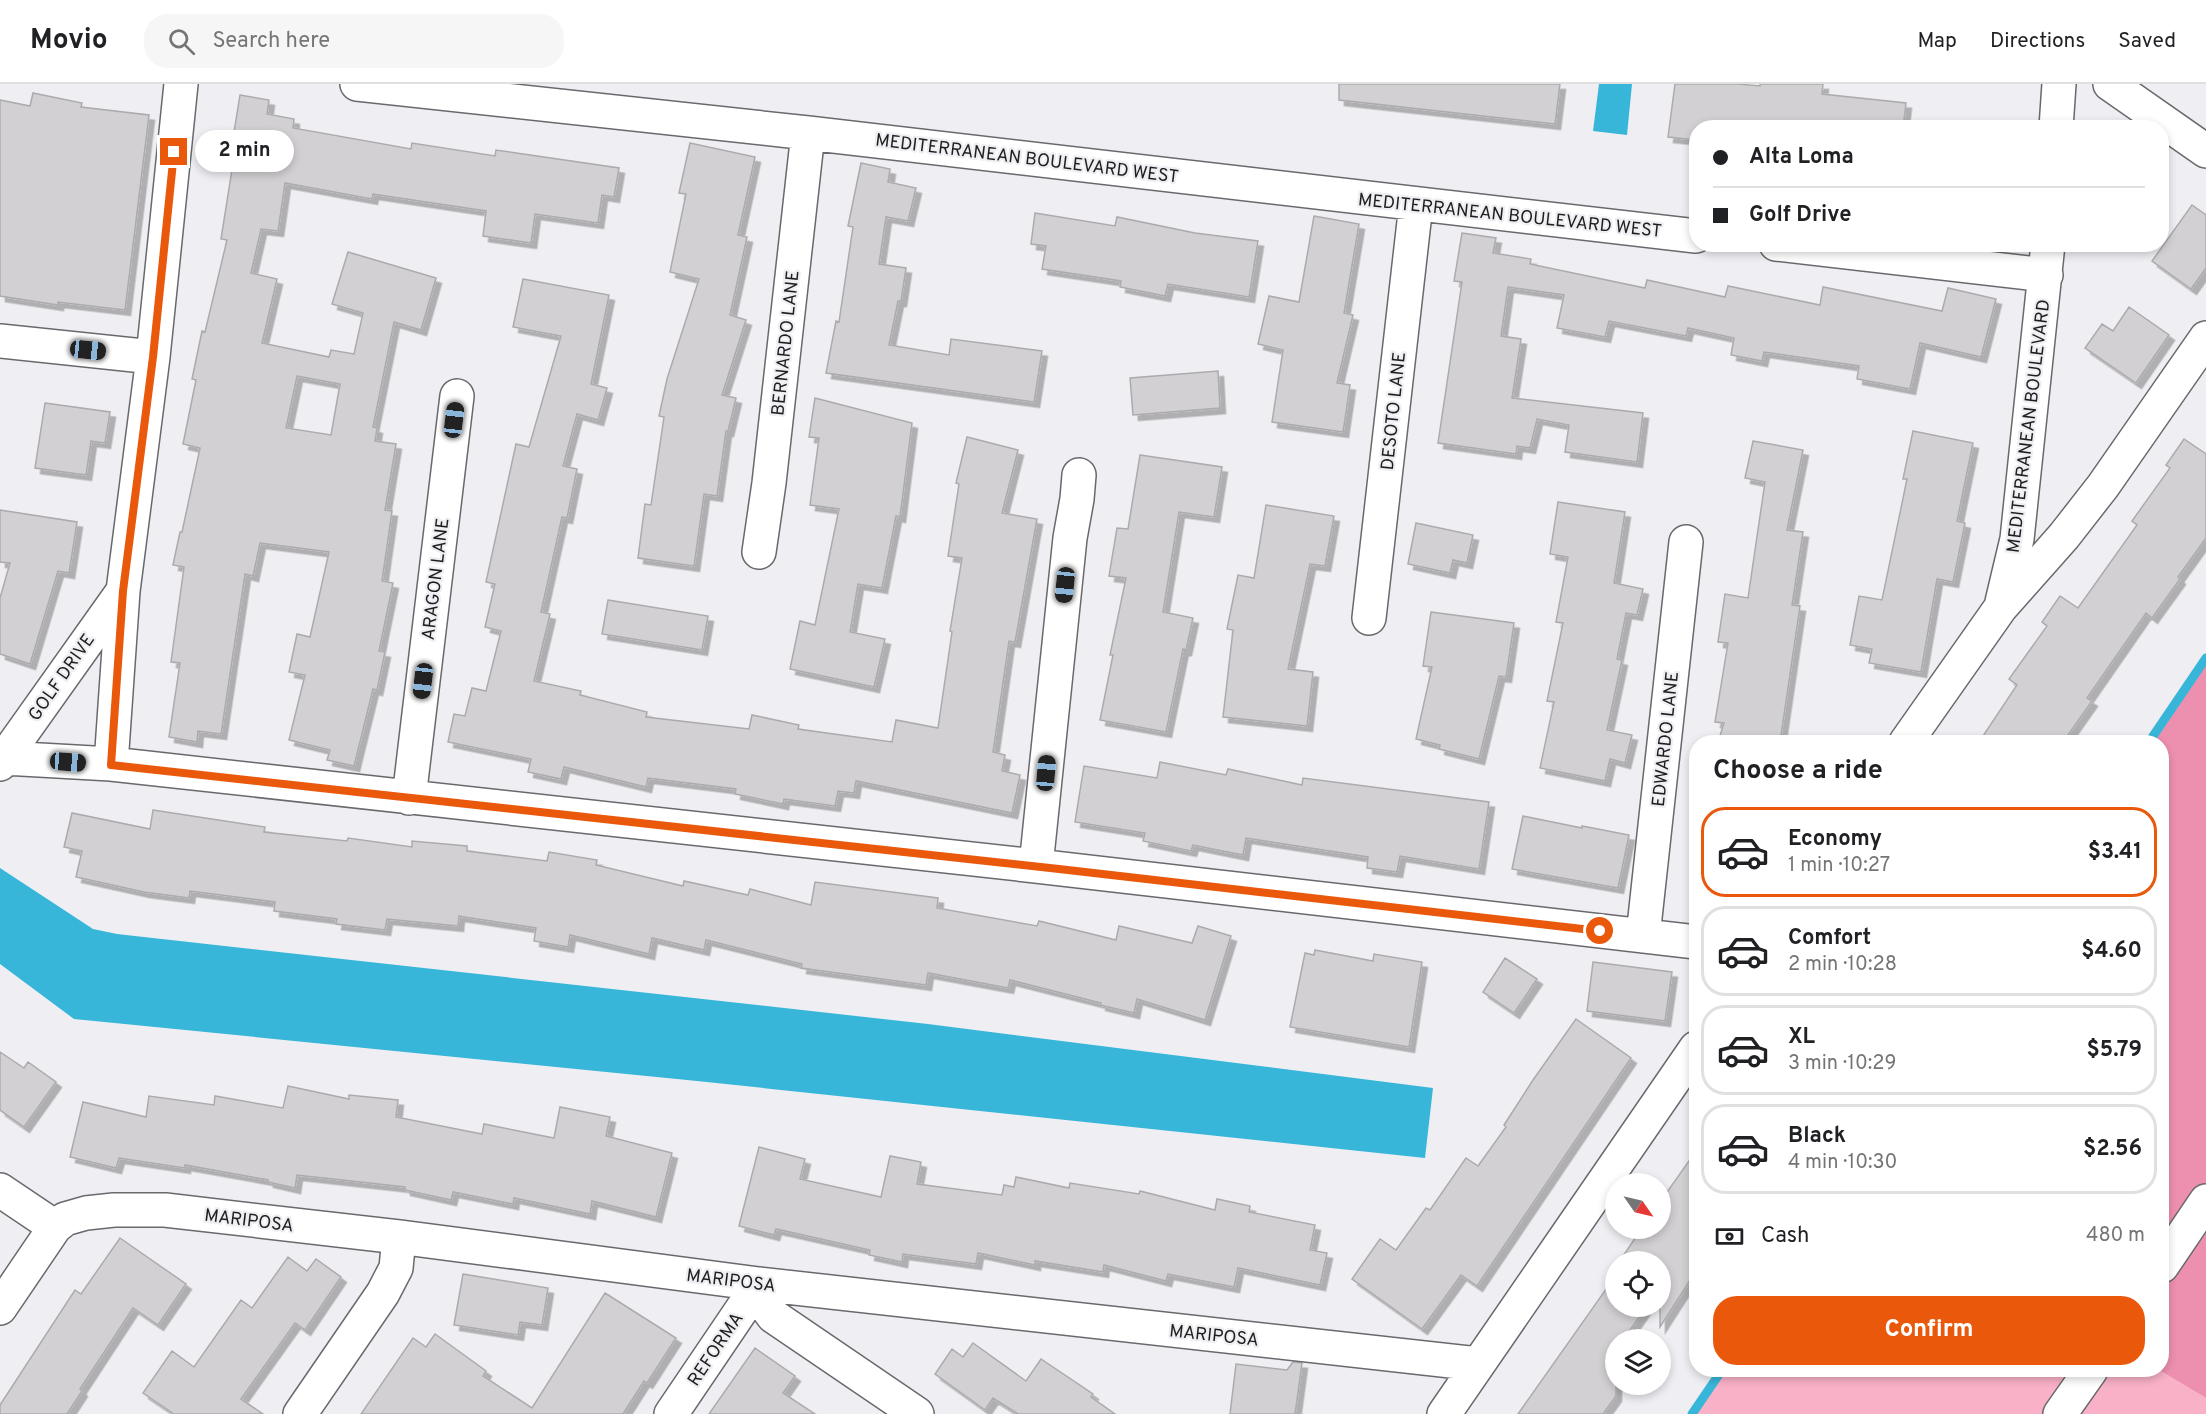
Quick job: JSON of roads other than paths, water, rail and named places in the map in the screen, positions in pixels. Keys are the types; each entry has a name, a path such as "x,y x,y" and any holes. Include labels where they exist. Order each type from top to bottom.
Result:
{"street":[{"name":"GOLF DRIVE","path":"111,765 123,591 153,357 181,84"},
{"name":"MEDITERRANEAN BOULEVARD WEST","path":"357,84 808,133 1689,235"},
{"path":"2057,120 2059,84"},
{"path":"2110,84 2162,120"},
{"path":"2169,125 2206,151"},
{"name":"BERNARDO LANE","path":"759,552 769,483 808,133"},
{"name":"DESOTO LANE","path":"1369,618 1416,204"},
{"path":"1912,252 2047,260"},
{"name":"MEDITERRANEAN BOULEVARD","path":"2001,607 2017,538 2047,260"},
{"path":"1911,735 2001,607 2064,536 2103,486 2206,338"},
{"path":"0,341 153,357"},
{"name":"ARAGON LANE","path":"409,798 457,396"},
{"path":"1036,866 1078,475"},
{"name":"EDWARDO LANE","path":"1643,936 1686,542"},
{"name":"GOLF DRIVE","path":"2,761 123,591"},
{"path":"2,761 111,765 1036,866 1689,941"},
{"path":"1444,1414 1689,1058"},
{"path":"0,1190 55,1227 0,1308"},
{"path":"2169,1256 2206,1202"},
{"name":"MARIPOSA","path":"55,1227 65,1219 86,1213 114,1210 165,1210 759,1284 1478,1364"},
{"path":"300,1414 384,1293 396,1268 399,1238"},
{"path":"759,1284 765,1305 773,1316 917,1414"},
{"name":"REFORMA","path":"670,1414 759,1284"},
{"path":"2060,1414 2086,1377"}],"water":[{"path":"1599,84 1632,84 1627,135 1593,131"},
{"path":"0,868 93,929 117,934 928,1024 1433,1088 1425,1158 697,1081 74,1019 0,964"}],"waterway":[{"path":"2154,735 2206,658"},
{"path":"1692,1414 1717,1377"}]}
